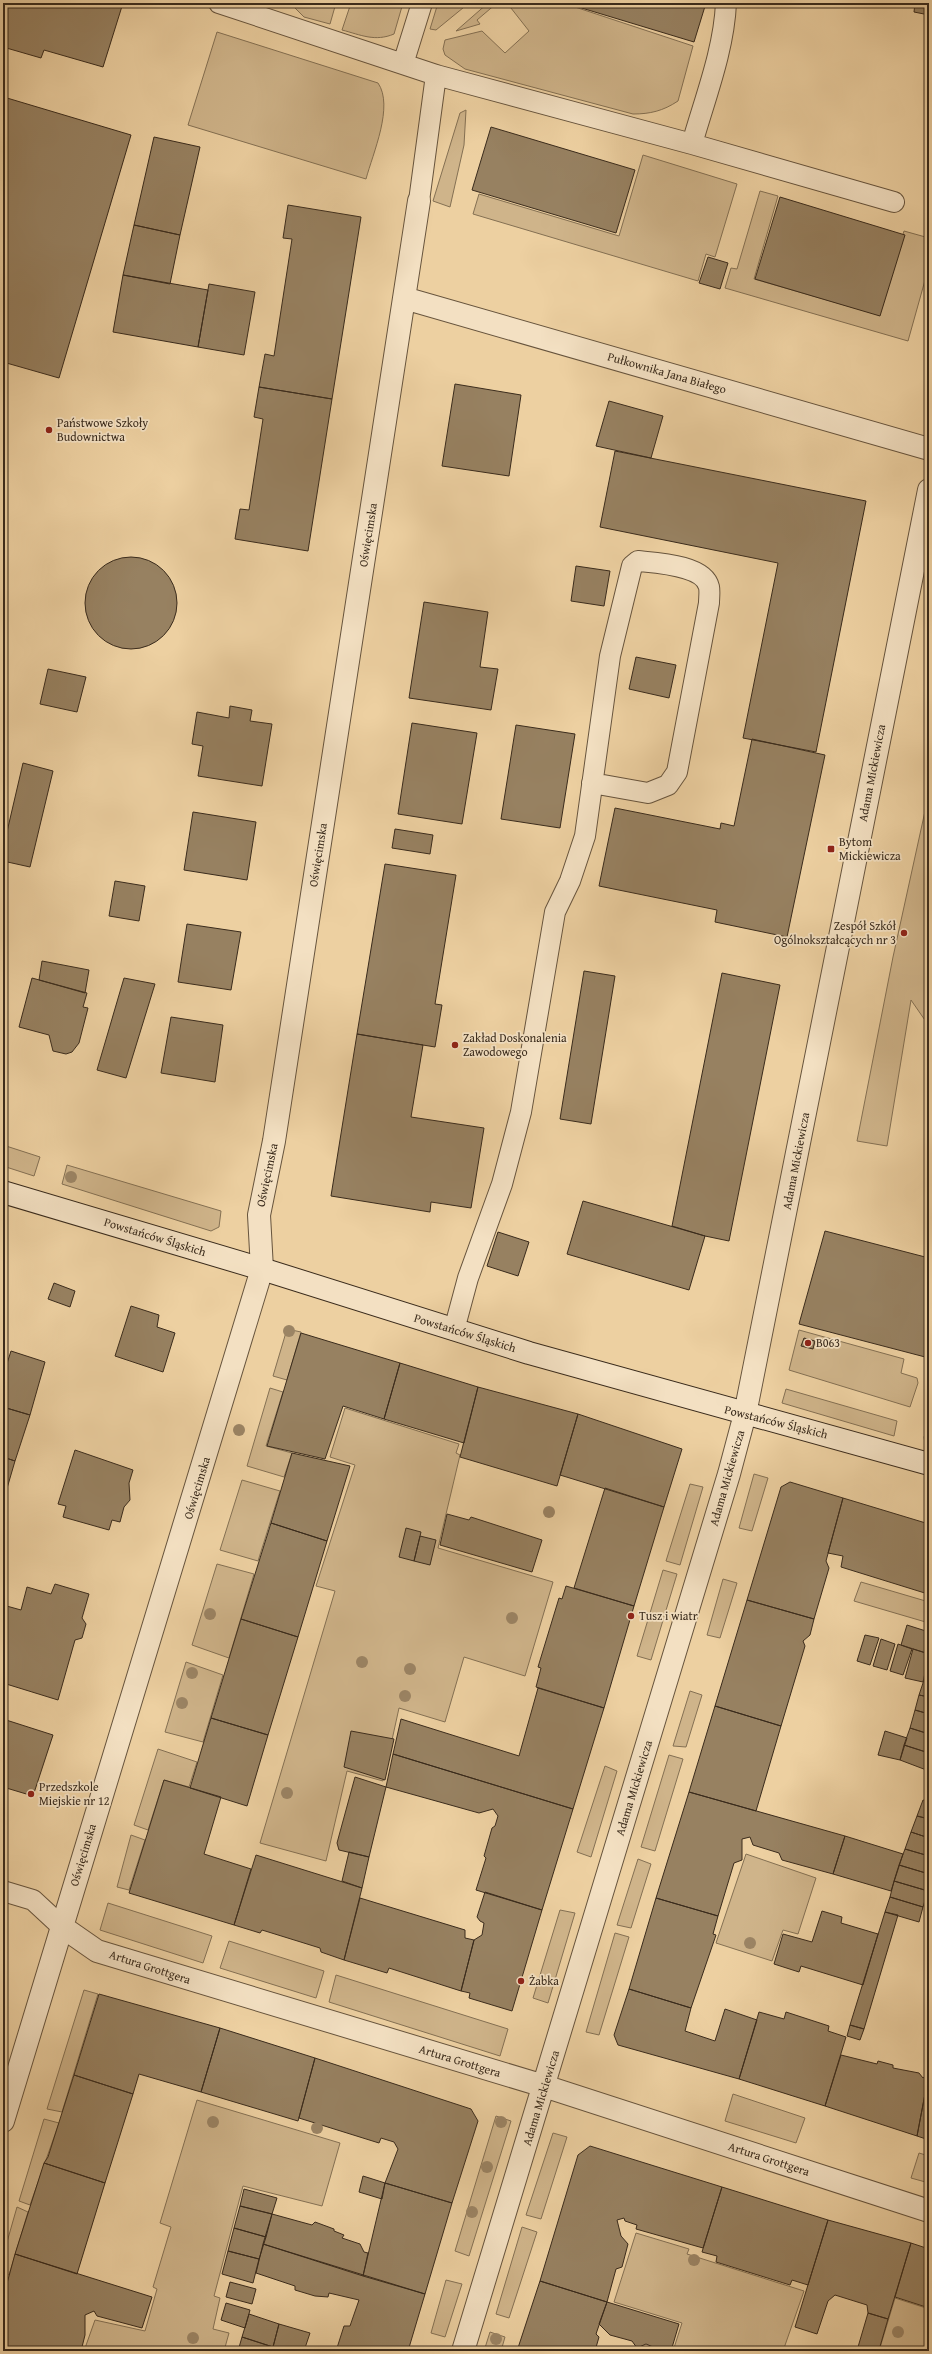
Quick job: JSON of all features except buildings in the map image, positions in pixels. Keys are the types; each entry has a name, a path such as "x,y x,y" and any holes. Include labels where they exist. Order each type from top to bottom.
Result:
{"street":[{"name":"Oświęcimska","path":"3,2121 61,1926 262,1269 259,1215 274,1141 419,201"},
{"name":"Pułkownika Jana Białego","path":"404,298 929,449"},
{"name":"Adama Mickiewicza","path":"463,2351 745,1414 929,490"},
{"name":"Powstańców Śląskich","path":"3,1192 262,1269 454,1330 745,1414 802,1427 929,1464"},
{"name":"Artura Grottgera","path":"61,1926 97,1951 544,2086 929,2211"}],"lane":[{"path":"219,3 436,75 692,144 894,202"},
{"path":"403,64 422,3"},
{"path":"692,144 718,51 725,20 726,3"},
{"path":"419,201 436,75"},
{"path":"454,1330 468,1278 504,1176 520,1112 555,912 570,881 585,836 592,783 610,656 632,566 638,561 675,566 700,574 709,587 709,603 677,772 668,785 648,793 592,783"},
{"name":"Artura Grottgera","path":"3,1891 34,1900 61,1926"}],"shaded area":[{"path":"290,3 336,3 330,24 304,17"},
{"path":"351,3 403,3 394,34 374,38 342,30"},
{"path":"438,3 469,3 436,30 430,29"},
{"path":"488,3 497,3 477,20 480,24 456,31"},
{"path":"507,3 572,3 572,6 693,46 678,101 656,111 633,114 465,69 445,55 443,49 445,40 482,31 505,53 529,31"},
{"path":"217,32 378,83 384,104 383,117 381,130 366,179 188,125"},
{"path":"466,110 464,145 450,207 433,201 460,113"},
{"path":"643,155 737,184 715,257 706,254 698,281 473,214 479,194 619,236"},
{"path":"760,191 778,196 754,279 879,315 904,231 929,238 929,266 908,341 725,288 731,268 737,269"},
{"path":"929,793 929,1026 911,1000 887,1146 857,1141 893,957"},
{"path":"3,1145 40,1157 34,1176 3,1166"},
{"path":"67,1165 221,1211 219,1227 211,1231 62,1184"},
{"path":"287,1329 301,1332 287,1380 273,1376"},
{"path":"799,1330 904,1359 901,1373 917,1378 918,1383 910,1407 789,1370"},
{"path":"270,1388 283,1392 266,1446 292,1453 284,1477 247,1466"},
{"path":"786,1389 897,1421 894,1436 782,1403"},
{"path":"345,1408 459,1444 456,1453 460,1455 438,1548 553,1582 525,1676 464,1657 445,1722 399,1708 383,1781 347,1771 326,1861 260,1843 335,1591 316,1586 355,1465 330,1457"},
{"path":"927,1430 929,1430 929,1446 925,1444 924,1437"},
{"path":"754,1474 768,1478 752,1531 739,1528"},
{"path":"242,1480 280,1491 258,1561 220,1550"},
{"path":"690,1484 703,1487 680,1565 666,1561"},
{"path":"217,1564 254,1574 229,1658 192,1645"},
{"path":"663,1570 677,1574 651,1660 637,1656"},
{"path":"723,1579 737,1583 720,1638 707,1635"},
{"path":"861,1582 929,1602 929,1623 854,1601"},
{"path":"186,1662 223,1675 203,1742 165,1732"},
{"path":"690,1691 702,1695 686,1747 673,1746"},
{"path":"158,1749 197,1762 189,1787 164,1780 148,1830 134,1825"},
{"path":"669,1755 683,1759 655,1851 641,1847"},
{"path":"605,1766 617,1771 591,1857 577,1852"},
{"path":"131,1835 145,1840 129,1890 117,1887"},
{"path":"746,1854 816,1878 798,1934 783,1930 772,1961 716,1943"},
{"path":"638,1859 651,1864 631,1928 617,1925"},
{"path":"108,1903 212,1936 203,1963 100,1930"},
{"path":"560,1910 575,1913 548,2003 533,1998"},
{"path":"615,1933 629,1937 599,2035 586,2032"},
{"path":"229,1941 324,1971 316,1998 220,1968"},
{"path":"336,1975 508,2029 500,2056 329,2002"},
{"path":"84,1990 98,1994 62,2112 47,2109"},
{"path":"733,2094 805,2118 796,2143 725,2121"},
{"path":"197,2100 340,2143 322,2206 243,2186 214,2296 220,2298 213,2329 229,2333 224,2351 84,2351 95,2320 145,2331 157,2289 153,2287 171,2227 160,2223"},
{"path":"496,2116 511,2121 469,2256 455,2251"},
{"path":"44,2119 59,2123 30,2205 19,2201"},
{"path":"553,2133 567,2137 541,2219 526,2215"},
{"path":"919,2153 929,2156 929,2183 911,2178"},
{"path":"17,2207 28,2212 9,2275 3,2273 3,2256"},
{"path":"522,2227 537,2232 509,2318 496,2314"},
{"path":"636,2233 689,2249 687,2254 804,2291 783,2351 673,2351 682,2323 614,2302"},
{"path":"446,2280 462,2284 445,2337 431,2333"},
{"path":"895,2298 929,2309 929,2351 879,2351"},
{"path":"490,2332 505,2337 501,2351 484,2351"}],"place":[{"name":"Państwowe Szkoły Budownictwa","path":"49,430"},
{"name":"Bytom Mickiewicza","path":"831,849"},
{"name":"Zespół Szkół Ogólnokształcących nr 3","path":"904,933"},
{"name":"Zakład Doskonalenia Zawodowego","path":"455,1045"},
{"name":"B063","path":"808,1343"},
{"name":"Tusz i wiatr","path":"631,1616"},
{"name":"Przedszkole Miejskie nr 12","path":"31,1794"},
{"name":"Żabka","path":"521,1981"}]}
